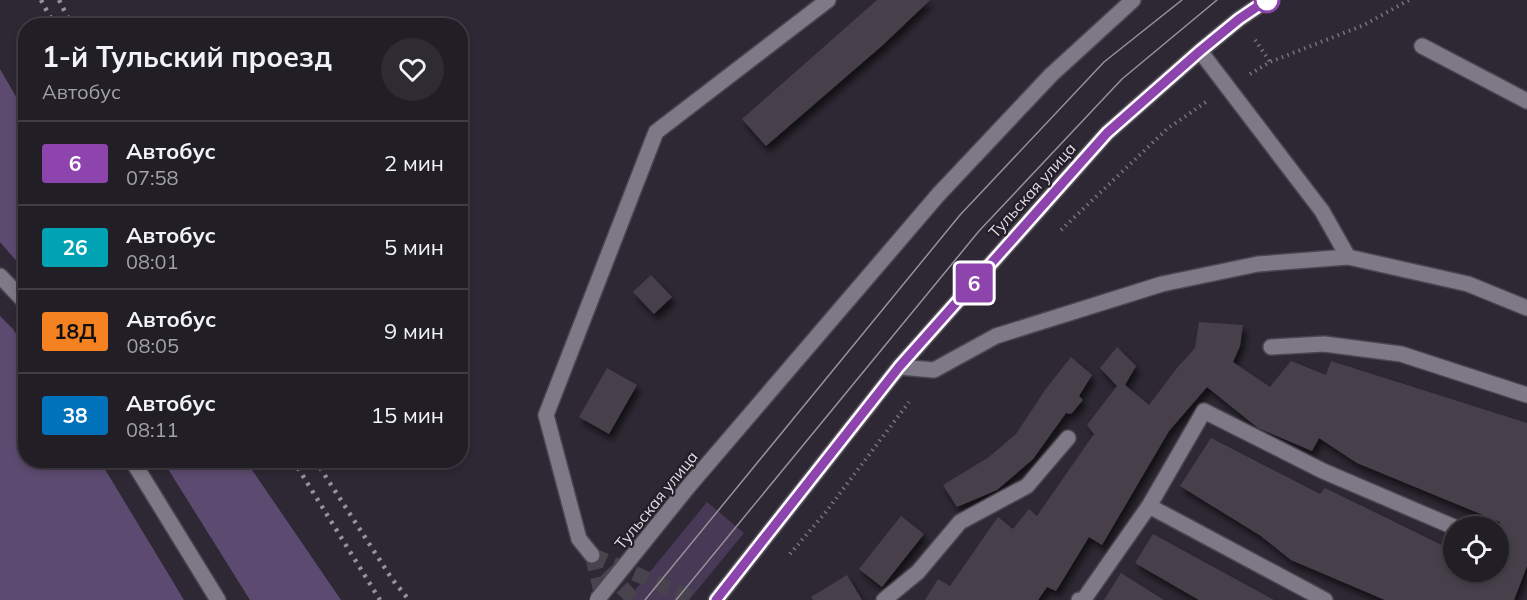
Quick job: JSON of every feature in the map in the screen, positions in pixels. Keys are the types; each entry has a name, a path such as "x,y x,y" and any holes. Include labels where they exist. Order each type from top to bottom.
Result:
{"street":[{"path":"592,555 579,539 546,416 656,132 828,0"},
{"name":"Тульская улица","path":"597,600 688,487 938,195 1051,75 1133,0"},
{"name":"Тульская улица","path":"716,600 899,367 1107,133 1200,51 1239,19 1267,0"},
{"path":"1422,46 1527,101"},
{"path":"1200,51 1322,212 1348,258"},
{"path":"899,367 934,370 996,336 1162,284 1258,264 1348,258 1468,284 1527,308"},
{"path":"1,279 18,295"},
{"path":"1271,347 1324,344 1401,354 1527,395"},
{"path":"1083,600 1149,506 1204,411 1323,471 1443,522"},
{"path":"884,600 918,572 960,522 1027,486 1068,438"},
{"path":"137,468 218,600"},
{"path":"1149,506 1325,600"}],"path":[{"path":"1058,233 1167,129 1227,87 1270,62 1364,25 1409,0"},
{"path":"789,555 825,513 934,370"}],"shaded area":[{"path":"0,69 18,100 18,263 0,242"},
{"path":"0,316 18,337 18,468 104,468 184,600 0,600"},
{"path":"167,468 251,468 341,600 250,600"},
{"path":"707,502 744,533 689,600 627,600"}],"building":[{"path":"877,0 930,0 884,44 766,146 742,119"},
{"path":"651,275 672,297 654,314 633,292"},
{"path":"1199,322 1243,325 1240,346 1233,362 1270,387 1291,361 1326,375 1331,361 1527,423 1527,566 1514,600 1385,600 1291,560 1261,536 1180,486 1211,438 1320,494 1325,488 1443,546 1443,582 1509,582 1509,516 1485,516 1357,463 1319,438 1312,451 1258,428 1207,387 1169,431 1102,545 1089,537 1056,591 1047,587 1038,600 925,600 938,579 950,586 998,517 1013,529 1029,509 1037,516 1094,434 1087,425 1117,386 1100,368 1117,347 1136,366 1125,385 1149,405 1195,348"},
{"path":"1071,357 1092,375 1079,396 1083,400 1071,414 1066,413 1033,459 997,490 957,507 943,485 989,457 1016,434 1045,390"},
{"path":"607,368 637,385 609,434 579,417"},
{"path":"901,516 924,534 882,587 859,569"},
{"path":"1153,534 1274,600 1199,600 1135,563"},
{"path":"1121,573 1164,600 1104,600"},
{"path":"847,575 862,600 813,600 811,597"}],"tunnel":[{"path":"592,555 696,600"},
{"path":"592,555 603,600"},
{"path":"606,571 634,600"}],"tram line":[{"path":"645,600 960,215 1104,62 1182,0"},
{"path":"676,600 979,231 1122,79 1217,0"}],"railway":[{"path":"41,0 51,18"},
{"path":"59,0 68,18"},
{"path":"298,468 380,600"},
{"path":"320,468 392,579 409,600"}],"bus line":[{"name":"6","path":"716,600 899,367 1107,133 1200,51 1239,19 1267,0"}]}
